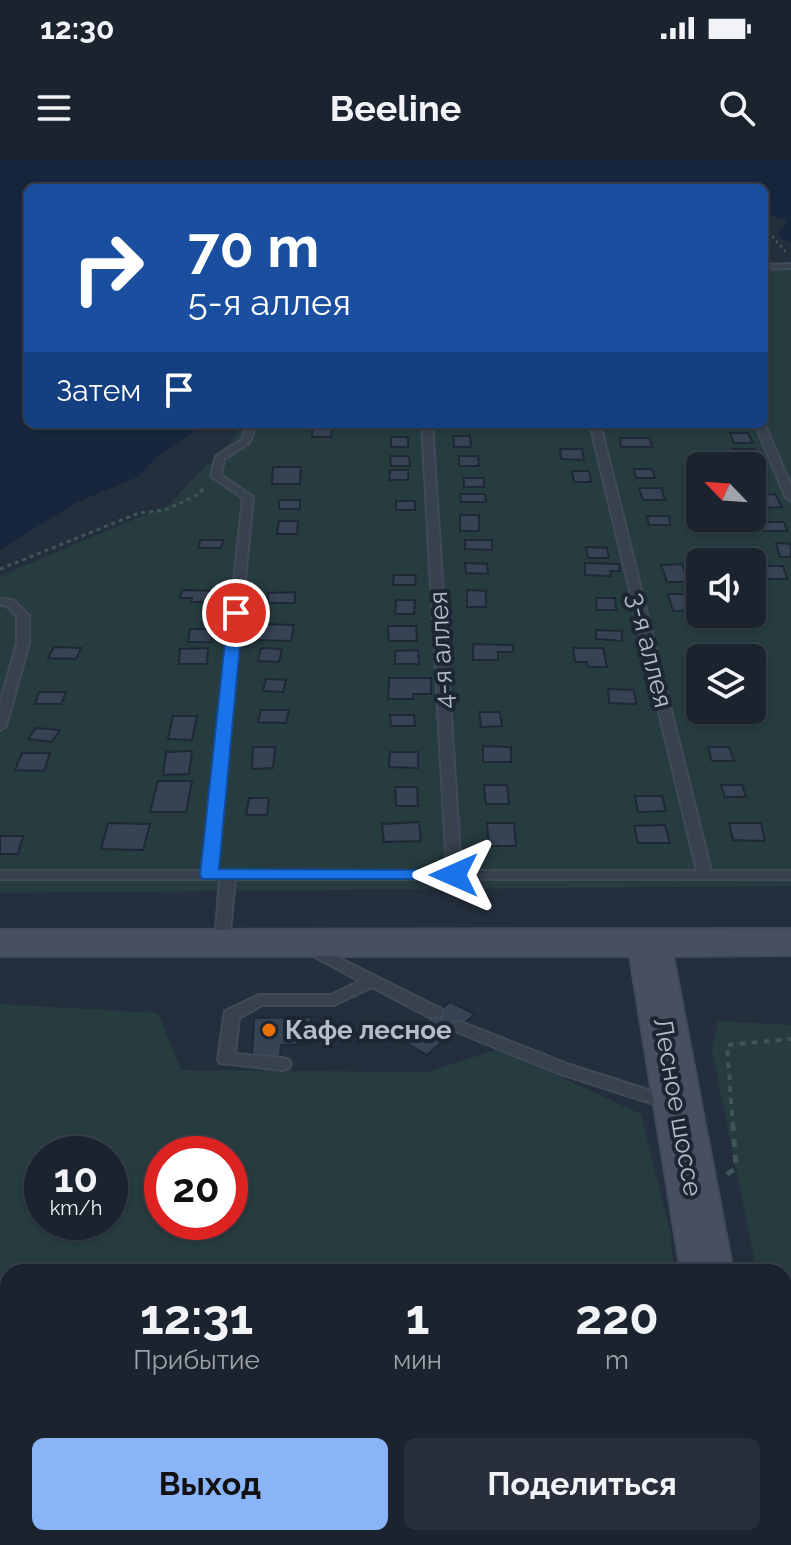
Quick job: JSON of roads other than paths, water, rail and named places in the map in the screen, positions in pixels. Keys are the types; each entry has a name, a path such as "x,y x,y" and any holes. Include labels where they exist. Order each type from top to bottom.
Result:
{"main road":[{"path":"0,943 791,942"},
{"name":"Лесное шоссе","path":"649,943 706,1264"}],"lane":[{"path":"768,267 788,266"},
{"path":"209,875 248,497 216,475 219,458 246,441 251,428"},
{"name":"4-я аллея","path":"427,428 454,875"},
{"name":"3-я аллея","path":"596,428 705,875"},
{"path":"762,428 791,498"},
{"path":"0,602 9,602 23,616 23,643 0,726"},
{"path":"0,875 791,875"},
{"path":"222,943 228,875"},
{"path":"300,943 435,1013"},
{"path":"283,1064 226,1059 231,1015 259,1000 334,1000 372,981"},
{"path":"461,1027 585,1078 678,1106"}],"water":[{"path":"0,160 791,160 791,242 782,239 777,232 786,225 785,219 768,215 768,184 24,184 24,428 198,428 157,457 138,477 77,502 0,550"}],"place":[{"name":"Кафе лесное","path":"269,1030"}]}
